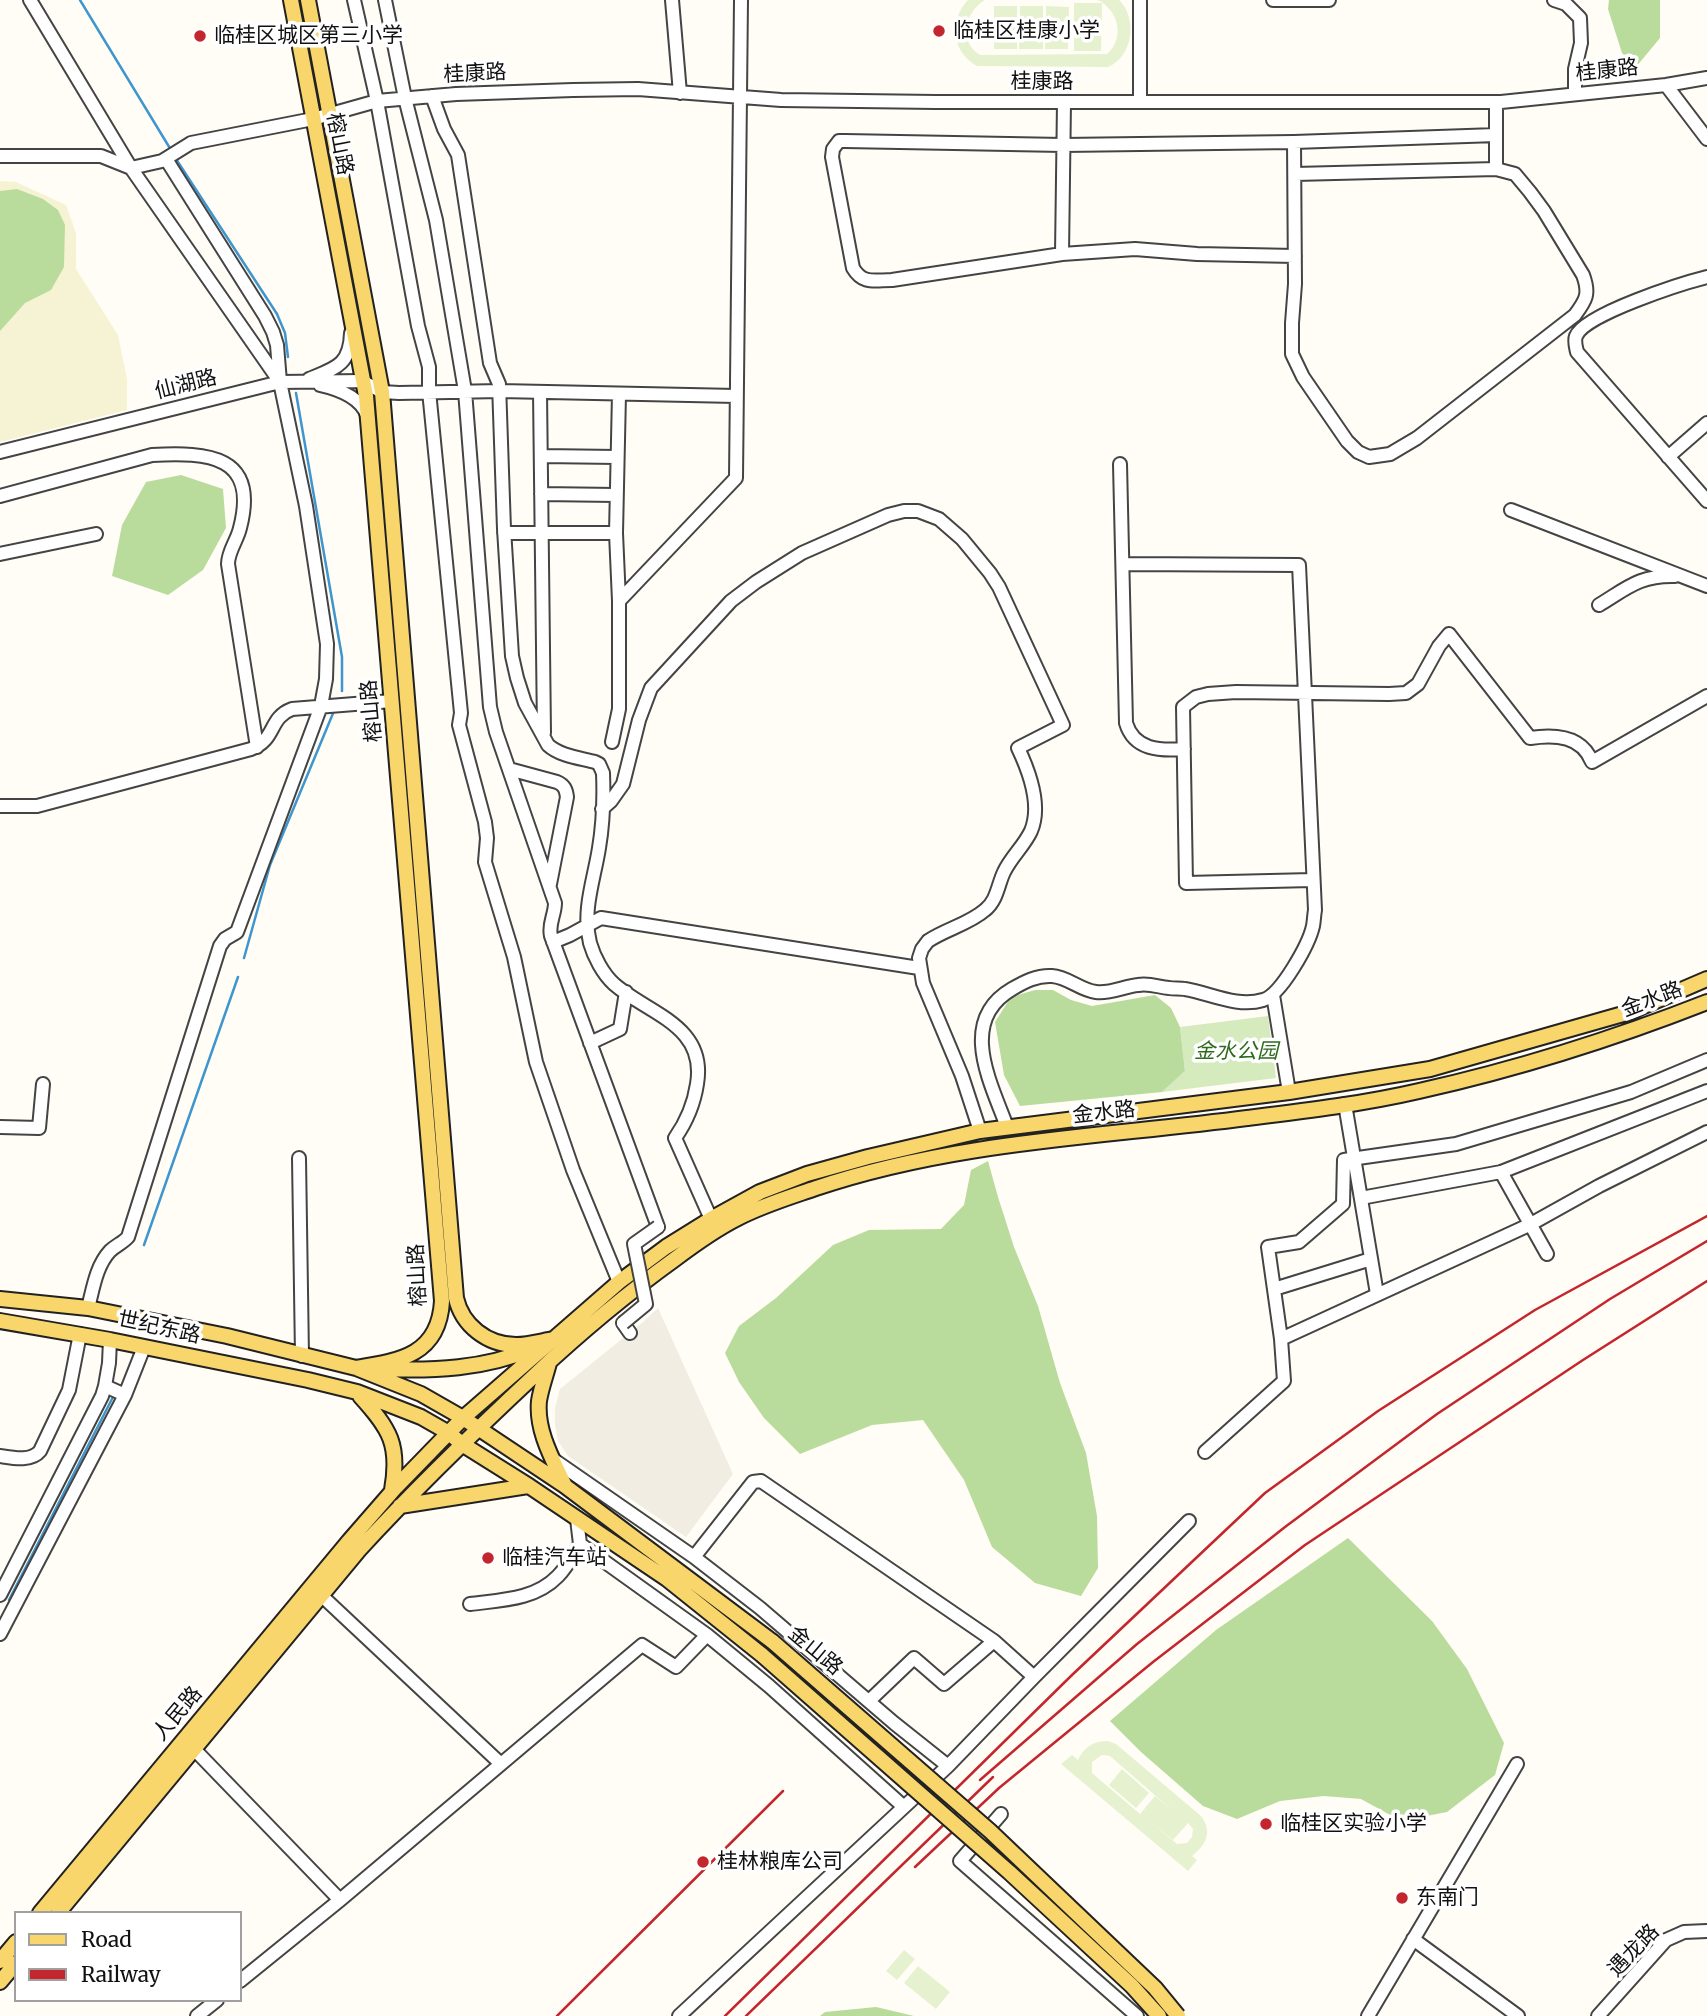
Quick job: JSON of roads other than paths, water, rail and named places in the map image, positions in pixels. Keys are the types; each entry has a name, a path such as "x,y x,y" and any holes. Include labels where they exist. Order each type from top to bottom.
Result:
{"main road":[{"name":"榕山路","path":"291,0 366,396 442,1301 439,1326 420,1349 411,1356 392,1362 356,1368"},
{"name":"榕山路","path":"308,0 382,392 456,1298 465,1320 483,1336 516,1345 555,1339"},
{"name":"金水路","path":"354,1546 392,1492 463,1418 620,1282 666,1247 760,1192 807,1174 914,1145 981,1131 1289,1092 1443,1066 1630,1012 1707,979"},
{"name":"金水路","path":"354,1546 400,1506 462,1444 603,1313 699,1241 739,1217 860,1173 948,1154 1007,1144 1235,1120 1416,1092 1606,1040 1707,1002"},
{"name":"世纪东路","path":"0,1298 88,1308 227,1336 356,1368"},
{"name":"世纪东路","path":"0,1321 110,1339 356,1392"},
{"path":"356,1368 449,1369 521,1353 555,1339"},
{"path":"550,1362 539,1404 542,1431 565,1486"},
{"name":"金山路","path":"356,1368 421,1394 463,1418 565,1486 774,1642 990,1831 1155,1988 1178,2016"},
{"path":"356,1392 376,1413 391,1439 396,1468 392,1492"},
{"name":"金山路","path":"356,1392 421,1417 449,1433 667,1579 762,1656 1009,1872 1132,1986 1159,2016"},
{"path":"400,1506 528,1486"},
{"name":"人民路","path":"60,1911 321,1596 354,1546"},
{"name":"人民路","path":"42,1911 354,1546"},
{"path":"0,1961 14,1944"},
{"path":"0,1982 14,1965"}],"street":[{"path":"30,0 131,168 280,382"},
{"path":"354,0 377,102 418,326 429,367 429,391 461,713 459,725 485,822 485,862 514,957 536,1062 573,1170 620,1282"},
{"path":"385,0 405,98 436,220 465,391 490,707 496,732 555,903 550,926 553,942 658,1227 634,1244 646,1304 626,1328"},
{"path":"672,0 680,93"},
{"path":"620,601 736,478 741,0"},
{"path":"1140,0 1140,102"},
{"path":"1272,0 1329,0"},
{"path":"1554,0 1566,4 1580,18 1581,43 1575,69 1575,94"},
{"name":"桂康路","path":"131,168 166,159 191,143 313,119 377,102 432,96 638,89 781,100 1496,102 1666,85 1707,78"},
{"path":"1666,85 1707,139"},
{"path":"432,96 444,130 458,155 490,363 499,384 504,533 512,656 517,678 525,704 553,750 599,764 603,773 600,846 588,900 587,925 591,944 597,961 613,984 678,1027 695,1052 699,1066 695,1094 687,1118 675,1138 711,1219"},
{"path":"1062,254 1064,102"},
{"path":"1496,102 1496,169"},
{"path":"1295,256 1197,254 1135,249 1062,254 892,280 865,280 859,278 853,268 832,149 835,144 845,141 1063,145 1294,142 1496,135"},
{"path":"1294,142 1292,354 1303,377 1347,441 1358,452 1369,457 1390,454 1417,438 1575,315 1584,303 1587,287 1583,275 1544,211 1515,174 1496,169 1295,174"},
{"path":"0,156 101,156 131,168"},
{"path":"88,1308 95,1278 104,1258 128,1237 220,946 225,939 237,932 321,706 326,679 327,644 306,506 280,382 277,345 270,325 166,159"},
{"path":"1707,277 1680,284 1602,315 1577,334 1575,343 1577,352 1707,501"},
{"path":"302,382 334,369 346,358 351,348 352,326"},
{"path":"378,371 386,385 399,393"},
{"name":"仙湖路","path":"0,452 280,382 362,381 382,392"},
{"path":"302,382 331,388 350,396 363,407 368,418"},
{"path":"382,392 499,391 736,396"},
{"path":"541,392 544,736"},
{"path":"383,408 399,393"},
{"path":"612,741 619,709 620,601 615,533 619,394"},
{"path":"1668,457 1707,423"},
{"path":"0,496 152,455 205,456 232,467 242,484 243,513 237,541 228,558 228,564 257,747"},
{"path":"542,456 617,457"},
{"path":"1121,464 1128,730 1133,738 1152,748 1184,749"},
{"path":"541,494 617,495"},
{"path":"1511,510 1707,586"},
{"path":"602,809 623,784 645,701 651,688 731,601 802,553 888,515 918,511 939,519 962,539 999,587 1063,725 1018,748 1032,784 1033,820 1031,830 1004,872 992,902 983,912 928,941 919,958 923,983 981,1131"},
{"path":"504,533 615,533"},
{"path":"0,554 96,534"},
{"path":"1007,1127 985,1066 981,1044 982,1026 989,1010 1006,992 1041,976 1054,976 1096,992 1149,984 1183,988 1219,999 1264,1000 1273,995 1302,953 1313,927 1315,910 1298,565 1124,564"},
{"path":"1599,605 1643,578 1659,575 1682,576"},
{"path":"1312,880 1186,883 1183,707 1196,697 1236,692 1406,693 1418,684 1439,646 1449,634 1530,738 1549,735 1571,740 1588,750 1592,762 1707,696"},
{"path":"0,806 37,806 257,747 266,740 282,713 303,707 392,701"},
{"path":"509,769 557,782 566,792 550,887"},
{"path":"553,942 601,918 919,968"},
{"path":"590,1043 620,1028 626,992"},
{"path":"1273,995 1289,1092"},
{"path":"1205,1452 1284,1381 1268,1247 1298,1242 1343,1204 1344,1160 1456,1144 1631,1092 1707,1060"},
{"path":"0,1127 39,1128 43,1084"},
{"path":"1361,1198 1501,1172 1705,1097"},
{"path":"1345,1104 1377,1294"},
{"path":"1281,1339 1529,1225 1707,1132"},
{"path":"299,1158 302,1356"},
{"path":"1501,1172 1547,1254"},
{"path":"1274,1289 1371,1259"},
{"path":"0,1456 31,1458 40,1451 69,1390 80,1334"},
{"path":"0,1595 102,1396 109,1363 110,1339"},
{"path":"0,1634 6,1609 125,1395 145,1347"},
{"path":"105,1386 125,1395"},
{"path":"554,1460 694,1557 760,1608 948,1766"},
{"path":"694,1557 753,1482 761,1481 994,1641 1034,1676"},
{"path":"470,1604 535,1593 555,1579 580,1544 577,1519"},
{"path":"679,2016 948,1766 1189,1521"},
{"path":"580,1544 706,1635 769,1686 904,1807"},
{"path":"321,1596 501,1764"},
{"path":"242,1979 642,1645 676,1667 706,1635"},
{"path":"869,1701 914,1658 944,1684 994,1641"},
{"path":"194,1749 340,1900"},
{"path":"1368,2016 1517,1764"},
{"path":"1000,1814 960,1861 1137,2016"},
{"name":"遇龙路","path":"1598,2016 1666,1940 1685,1932 1707,1931"},
{"path":"1413,1939 1518,2016"},
{"path":"197,2016 214,2002"}],"waterway":[{"path":"80,0 171,150"},
{"path":"176,159 277,314 285,333 288,357"},
{"path":"296,393 342,657 342,691"},
{"path":"244,958 270,865 334,711"},
{"path":"144,1245 238,977"},
{"path":"9,1600 114,1395"}],"railway":[{"path":"725,2016 1072,1675 1265,1493 1378,1411 1535,1310 1707,1216"},
{"path":"980,1780 1137,1644 1285,1527 1437,1414 1610,1299 1707,1241"},
{"path":"915,1867 999,1788 1153,1662 1305,1545 1707,1281"},
{"path":"746,2016 993,1777"},
{"path":"557,2016 783,1791"}],"place":[{"name":"临桂区桂康小学","path":"939,31"},
{"name":"临桂区城区第三小学","path":"200,36"},
{"name":"临桂汽车站","path":"488,1558"},
{"name":"临桂区实验小学","path":"1266,1824"},
{"name":"桂林粮库公司","path":"703,1862"},
{"name":"东南门","path":"1402,1898"}],"park label":[{"name":"金水公园","path":"1236,1052"}]}
